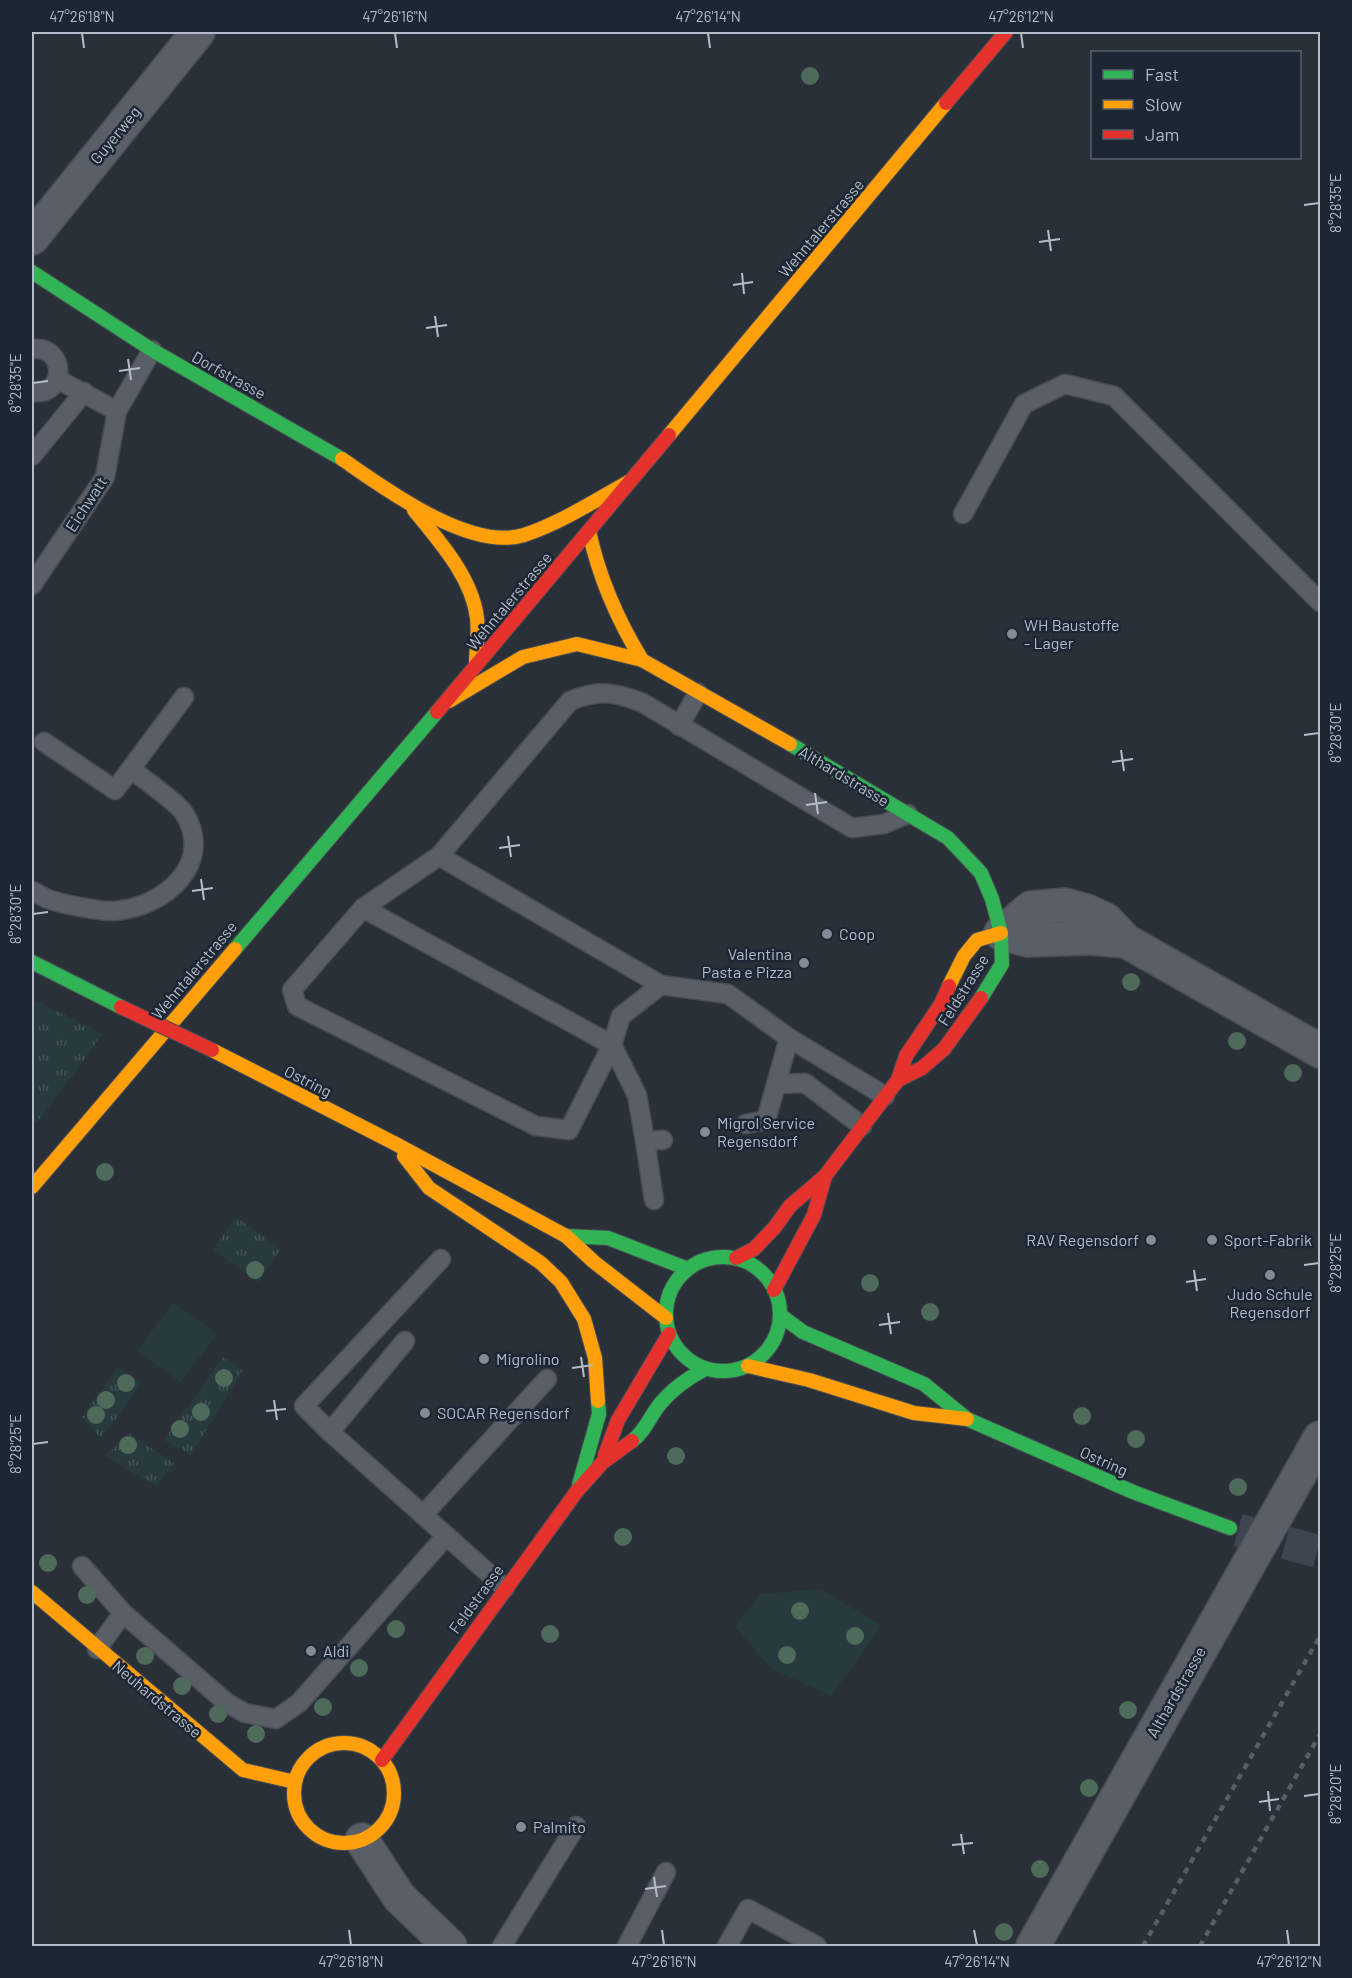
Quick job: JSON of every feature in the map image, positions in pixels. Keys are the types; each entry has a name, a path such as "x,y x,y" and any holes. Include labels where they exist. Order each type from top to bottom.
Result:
{"main road":[{"name":"Wehntalerstrasse","path":"32,1187 445,703 1006,32"},
{"name":"Dorfstrasse","path":"32,272 152,350 335,454 411,506 470,532 496,538 522,536 561,519 630,482"},
{"name":"Dorfstrasse","path":"411,506 440,543 464,580 477,617 476,665"},
{"name":"Althardstrasse","path":"589,531 596,565 606,594 621,627 642,660"},
{"name":"Althardstrasse","path":"445,703 523,657 550,649 577,644 642,660 698,693 744,716 948,838 981,873 992,899 1001,933"},
{"name":"Feldstrasse","path":"735,1258 754,1249 775,1227 790,1206 825,1176 898,1080 906,1056 941,1004 964,956 977,940 1001,933 1002,964 983,995 944,1049 922,1068 898,1080"},
{"name":"Ostring","path":"32,962 394,1143 566,1236 594,1262 666,1318"},
{"path":"394,1143 429,1188 541,1263 561,1282 584,1319 595,1358 599,1414 578,1491"},
{"name":"Feldstrasse","path":"774,1290 814,1215 825,1176"},
{"name":"Ostring","path":"566,1236 608,1238 687,1269"},
{"path":"718,1257 735,1258 752,1265 765,1276 774,1290 779,1302 778,1331 771,1345 761,1357 748,1366 734,1371 719,1372 705,1369 690,1361 677,1349 669,1334 666,1318 668,1300 675,1283 687,1269 702,1261 718,1257"},
{"name":"Ostring","path":"780,1315 803,1332 924,1384 967,1419 1133,1492 1230,1528"},
{"name":"Feldstrasse","path":"603,1462 618,1420 669,1334"},
{"name":"Ostring","path":"748,1366 809,1380 914,1413 967,1419"},
{"name":"Feldstrasse","path":"381,1760 578,1491 603,1462 638,1437 660,1404 684,1380 705,1369"},
{"name":"Neuhardstrasse","path":"32,1592 243,1770 295,1782"},
{"path":"355,1743 369,1749 381,1760 390,1773 394,1789 393,1805 387,1820 376,1832 362,1840 347,1844 332,1842 317,1836 305,1826 297,1813 293,1797 295,1782 310,1755 324,1746 355,1743"}],"street":[{"name":"Guyerweg","path":"32,238 198,32"},
{"path":"1001,933 1031,908 1065,905 1087,911 1106,920 1126,941 1320,1051"},
{"name":"Althardstrasse","path":"1033,1947 1320,1438"},
{"path":"362,1840 399,1897 450,1947"}],"lane":[{"path":"32,349 42,349 54,358 59,372 57,379 47,390 32,392"},
{"name":"Eichwatt","path":"32,585 105,477 117,411 152,350"},
{"path":"57,379 117,411"},
{"path":"963,514 1024,404 1065,384 1074,386 1114,396 1320,602"},
{"path":"32,456 84,392"},
{"path":"661,985 621,1016 612,1045 569,1130 536,1126 297,1006 292,990 363,908 439,856 570,701 588,694 605,692 644,703 852,828 884,824 908,814"},
{"path":"679,726 698,693"},
{"path":"37,736 115,790 184,697"},
{"path":"32,891 47,899 114,911 149,904 171,890 190,864 195,835 183,810 131,769"},
{"path":"439,856 661,985 728,994 789,1038 885,1096"},
{"path":"363,908 612,1045 637,1095 654,1200"},
{"path":"746,1124 766,1120 789,1038"},
{"path":"776,1084 805,1083 862,1126"},
{"path":"645,1141 663,1140"},
{"path":"441,1259 304,1406 330,1432 505,1588"},
{"path":"330,1432 405,1341"},
{"path":"423,1515 547,1379"},
{"path":"82,1566 123,1613 227,1703 245,1713 276,1719 299,1703 446,1536"},
{"path":"98,1649 123,1613"},
{"path":"502,1947 576,1826"},
{"path":"627,1947 666,1872"},
{"path":"727,1947 747,1909 817,1947"}],"green space":[{"path":"32,999 103,1034 37,1123 32,1119"},
{"path":"236,1217 281,1249 258,1282 213,1250"},
{"path":"173,1303 218,1334 180,1382 137,1351"},
{"path":"223,1357 243,1370 191,1455 164,1440"},
{"path":"118,1367 142,1383 101,1439 82,1416"},
{"path":"130,1434 174,1463 157,1487 104,1456"},
{"path":"822,1589 882,1626 831,1696 772,1669 735,1627 760,1594"}],"tunnel":[{"path":"1238,1530 1320,1552"}],"railway":[{"path":"1143,1946 1320,1636"},
{"path":"1200,1946 1320,1734"}],"traffic: fast":[{"path":"32,272 152,350 342,459"},
{"path":"235,949 437,712"},
{"path":"790,744 948,838 981,873 992,899 1001,933 1002,964 981,998"},
{"path":"32,962 121,1007"},
{"path":"566,1236 608,1238 688,1269"},
{"path":"723,1257 745,1261 763,1274 776,1292 780,1314 776,1336 763,1354 745,1367 723,1371 701,1367 683,1354 670,1336 666,1314 670,1292 683,1274 701,1261 723,1257"},
{"path":"780,1315 803,1332 924,1384 967,1419 1133,1492 1230,1528"},
{"path":"632,1441 670,1393 705,1369"},
{"path":"579,1485 599,1414 598,1401"}],"traffic: slow":[{"path":"669,435 946,103"},
{"path":"342,459 428,514 454,526 502,538 524,535 551,524 630,481"},
{"path":"414,510 453,560 469,588 477,618 476,665"},
{"path":"589,531 610,598 642,660"},
{"path":"449,701 523,657 577,644 642,660 790,744"},
{"path":"949,986 964,956 977,940 1001,933"},
{"path":"32,1187 235,949"},
{"path":"212,1050 394,1143 566,1236 594,1262 666,1318"},
{"path":"404,1156 429,1188 541,1263 561,1282 584,1319 595,1358 598,1401"},
{"path":"748,1366 809,1380 914,1413 967,1419"},
{"path":"32,1592 243,1770 295,1782"},
{"path":"344,1743 372,1751 386,1765 394,1793 386,1821 372,1835 344,1843 316,1835 302,1821 294,1793 302,1765 316,1751 344,1743"}],"traffic: jam":[{"path":"946,103 1006,32"},
{"path":"437,712 669,435"},
{"path":"736,1258 754,1249 775,1227 790,1206 825,1176 898,1080 906,1056 941,1004 949,986"},
{"path":"898,1080 922,1068 944,1049 981,998"},
{"path":"121,1007 212,1050"},
{"path":"774,1290 814,1215 825,1176"},
{"path":"605,1455 618,1420 669,1334"},
{"path":"382,1760 577,1491 603,1462 632,1441"}],"place":[{"name":"WH Baustoffe - Lager","path":"1012,634"},
{"name":"Coop","path":"827,934"},
{"name":"Valentina Pasta e Pizza","path":"804,963"},
{"name":"Migrol Service Regensdorf","path":"705,1132"},
{"name":"RAV Regensdorf","path":"1151,1240"},
{"name":"Sport-Fabrik","path":"1212,1240"},
{"name":"Judo Schule Regensdorf","path":"1270,1275"},
{"name":"Migrolino","path":"484,1359"},
{"name":"SOCAR Regensdorf","path":"425,1413"},
{"name":"Aldi","path":"311,1651"},
{"name":"Palmito","path":"521,1827"}]}
